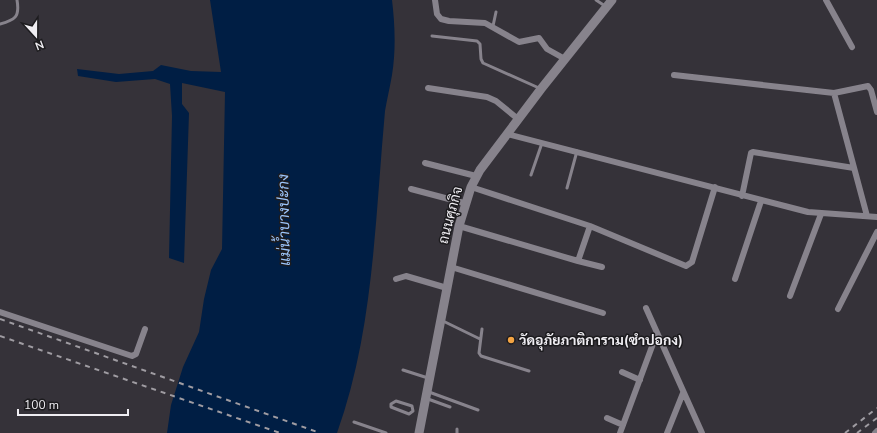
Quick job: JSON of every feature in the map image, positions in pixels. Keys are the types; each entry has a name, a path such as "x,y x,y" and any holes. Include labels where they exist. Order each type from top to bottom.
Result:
{"main road":[{"name":"ถนนศุภกิจ","path":"419,433 459,226 464,203 471,187 476,176 540,89 609,4"}],"street":[{"path":"435,0 437,14 441,19 448,21 485,23 493,26 510,38 519,42 542,39 547,49 565,59"},
{"path":"826,0 852,47"},
{"path":"674,75 834,93 868,86 871,90 877,112"},
{"path":"428,88 487,97 496,101 518,119"},
{"path":"834,93 867,216"},
{"path":"507,134 715,187 760,201 821,214 877,217"},
{"path":"742,196 752,153 754,152 854,168"},
{"path":"425,163 476,176"},
{"path":"471,187 590,226 689,266 692,262 715,187"},
{"path":"411,189 464,203"},
{"path":"735,278 760,201"},
{"path":"790,296 821,214"},
{"path":"459,226 602,267"},
{"path":"578,260 590,226"},
{"path":"838,309 877,232"},
{"path":"451,267 602,313"},
{"path":"396,279 406,276 447,288"},
{"path":"646,308 702,433"},
{"path":"0,312 132,356 136,354 145,329"},
{"path":"620,433 657,333"},
{"path":"622,372 640,380"},
{"path":"667,433 683,393"},
{"path":"607,418 623,425"}],"lane":[{"path":"0,24 11,21 16,16 19,10 17,0"},
{"path":"596,0 609,4"},
{"path":"493,26 496,12"},
{"path":"432,36 477,41 480,44 481,59 483,62 540,89"},
{"path":"532,175 542,142"},
{"path":"567,188 577,151"},
{"path":"441,320 480,339"},
{"path":"482,329 479,352 481,356 529,371"},
{"path":"403,370 430,378"},
{"path":"427,395 450,407"},
{"path":"427,395 478,410"},
{"path":"413,411 409,414 393,410 391,404 396,401 412,406 413,411 423,415"},
{"path":"354,422 386,433"}],"water":[{"name":"แม่น้ำบางปะกง","path":"210,0 392,0 395,47 392,75 385,111 375,233 366,314 359,354 337,433 167,433 171,405 183,367 199,332 204,299 211,270 222,249 225,92 182,83 182,104 189,113 184,263 169,258 172,116 170,84 155,79 116,82 78,76 77,69 119,74 153,71 161,65 191,71 221,72"}],"railway":[{"path":"0,319 320,433"},
{"path":"0,336 280,433"},
{"path":"845,433 877,408"},
{"path":"857,433 877,418"}],"place":[{"name":"วัดอุภัยภาติการาม(ซำปอกง)","path":"511,340"}]}
